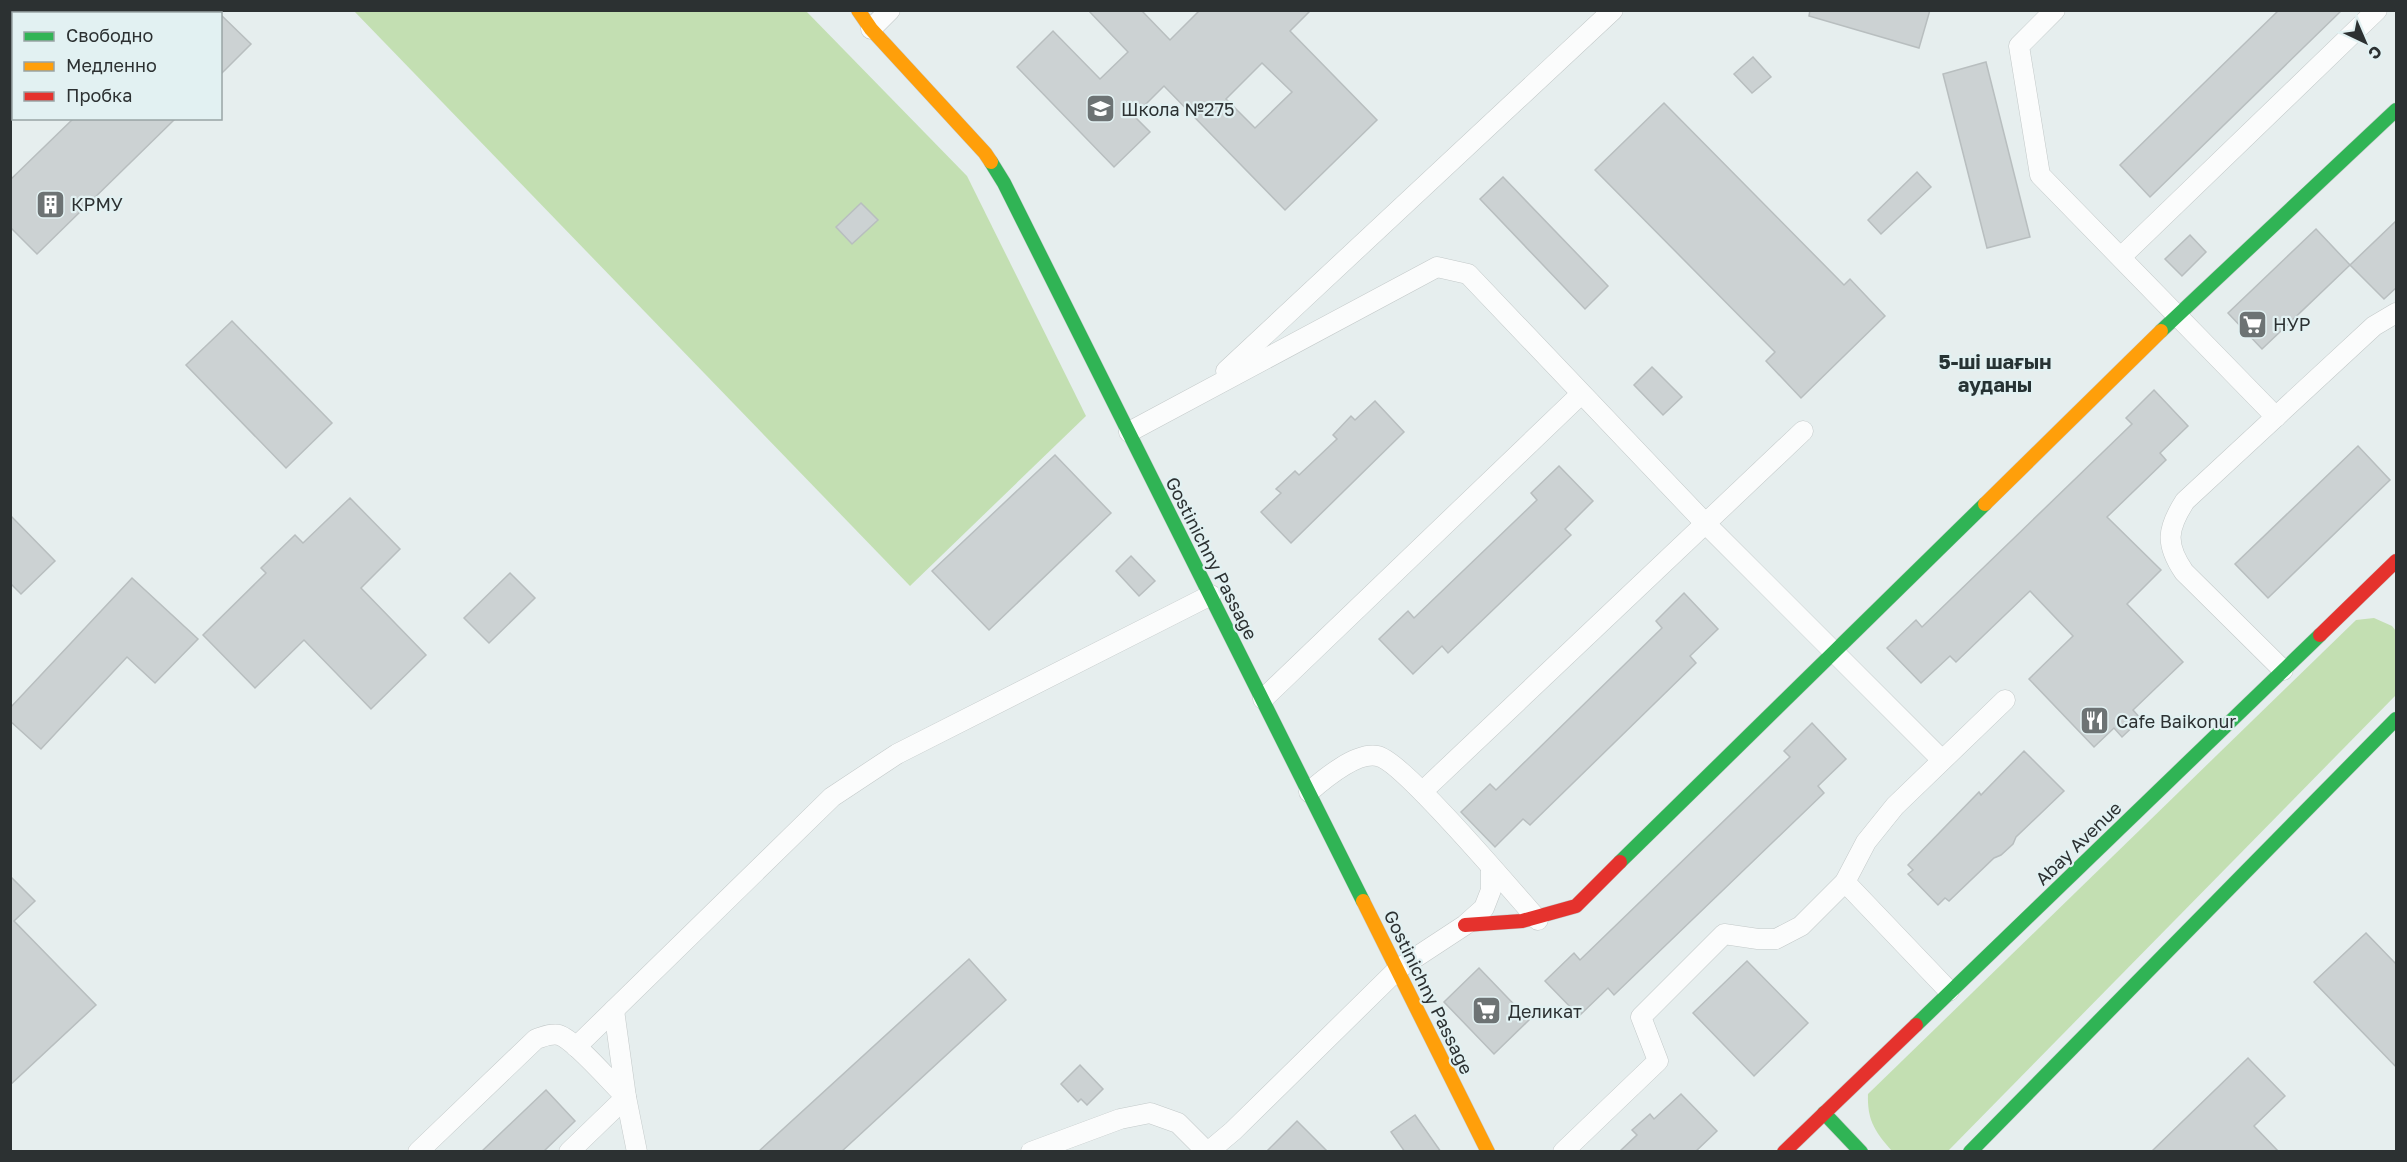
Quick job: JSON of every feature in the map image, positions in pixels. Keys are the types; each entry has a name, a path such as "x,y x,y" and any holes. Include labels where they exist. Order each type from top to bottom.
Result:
{"street":[{"name":"Gostinichny Passage","path":"858,10 871,29 985,153 1004,183 1488,1152"},
{"path":"871,29 890,10"},
{"path":"1211,386 1258,339 1613,10"},
{"path":"2055,10 2019,46 2040,175 2276,417"},
{"path":"2121,257 2377,10"},
{"path":"1465,925 1514,924 1538,920 1576,906 2177,315 2397,110"},
{"path":"1129,432 1211,386 1437,267 1467,274 1705,523 1942,760"},
{"path":"2283,670 2184,572 2174,557 2170,540 2172,520 2185,501 2374,326 2397,313"},
{"path":"1263,699 1581,394"},
{"path":"1422,792 1803,431"},
{"name":"Abay Avenue","path":"1784,1152 2283,670 2386,578 2397,561"},
{"path":"576,1047 832,797 897,754 1211,595"},
{"path":"1563,1152 1658,1061 1641,1017 1724,934 1776,939 1801,926 1845,882 1866,842 1896,806 2005,700"},
{"path":"1970,1152 2397,719"},
{"path":"1309,792 1335,771 1371,755 1386,758 1422,792 1538,920"},
{"path":"1031,1152 1120,1119 1150,1113 1178,1123 1207,1152 1233,1131 1398,969 1465,925 1484,908 1491,890 1491,869"},
{"path":"1845,882 1949,991"},
{"path":"614,1010 626,1097 637,1152"},
{"path":"418,1152 536,1040 549,1035 560,1036 576,1047 626,1097"},
{"path":"569,1152 626,1097"},
{"path":"1824,1113 1861,1152"}],"green space":[{"path":"354,11 806,11 967,176 1086,416 910,586"},
{"path":"2374,618 2392,626 2396,631 2396,695 1948,1151 1892,1151 1873,1125 1868,1094 2356,620"}],"building":[{"name":"Школа №275","path":"1088,10 1141,10 1170,40 1200,10 1311,10 1290,31 1377,120 1285,210 1164,86 1134,116 1150,132 1114,167 1017,67 1053,31 1100,79 1128,52","holes":["1262,63 1292,92 1255,128 1226,99"]},
{"path":"1810,10 1930,10 1919,48 1809,16"},
{"path":"2279,10 2342,10 2150,197 2120,165"},
{"path":"222,16 251,44 222,73"},
{"path":"1753,57 1771,77 1752,93 1734,74"},
{"path":"1986,62 2030,237 1987,248 1943,74"},
{"path":"1664,103 1844,285 1850,279 1885,316 1801,398 1766,361 1775,352 1595,170"},
{"name":"КРМУ","path":"72,120 174,120 37,254 10,227 10,180"},
{"path":"1917,172 1931,187 1881,234 1868,220"},
{"path":"1503,177 1608,286 1585,309 1480,199"},
{"path":"861,203 878,220 852,244 836,227"},
{"path":"2397,220 2397,287 2384,299 2350,265"},
{"path":"2316,229 2350,265 2262,349 2228,313"},
{"path":"2190,235 2206,252 2182,276 2165,259"},
{"path":"232,321 332,423 286,468 186,365"},
{"path":"1652,367 1682,397 1663,415 1634,385"},
{"path":"2154,390 2188,426 2160,453 2166,460 2107,517 2161,570 2127,604 2183,662 2133,710 2141,719 2122,737 2114,728 2094,747 2029,679 2073,636 2030,591 1956,662 1950,656 1921,683 1887,648 1916,620 1922,627 2132,424 2126,418"},
{"path":"1375,401 1404,432 1291,543 1261,512 1281,493 1276,489 1295,471 1299,475 1337,439 1333,435 1351,416 1355,420"},
{"path":"2358,446 2390,480 2268,598 2235,564"},
{"path":"1055,455 1111,513 989,630 932,571"},
{"path":"1559,466 1593,501 1565,529 1571,535 1448,653 1442,646 1413,674 1379,639 1408,611 1414,618 1537,500 1531,493"},
{"path":"350,498 400,549 361,588 426,655 371,709 304,640 255,688 203,635 266,573 261,568 295,535 303,543"},
{"path":"10,515 55,561 21,594 10,583"},
{"path":"1131,556 1155,581 1139,596 1116,571"},
{"path":"510,573 535,598 489,643 464,618"},
{"path":"132,578 198,639 155,683 127,657 41,749 10,721 10,708"},
{"path":"1684,593 1718,629 1690,656 1696,663 1530,825 1523,819 1495,847 1461,812 1490,784 1496,790 1662,628 1656,621"},
{"path":"1812,723 1846,759 1818,786 1824,793 1614,995 1608,988 1579,1016 1545,981 1574,953 1580,960 1790,757 1784,751"},
{"path":"2024,751 2064,791 2016,837 2013,844 2001,855 1994,858 1949,901 1945,898 1938,905 1908,874 1913,870 1908,865 1979,792 1981,795"},
{"path":"10,876 35,901 14,921 96,1005 10,1085"},
{"path":"2366,933 2397,965 2397,1068 2314,982"},
{"path":"969,959 1006,1000 841,1152 758,1152"},
{"path":"1747,961 1808,1023 1754,1076 1693,1013"},
{"name":"Деликат","path":"1479,968 1529,1020 1494,1054 1444,1002"},
{"path":"2248,1058 2285,1096 2254,1126 2279,1152 2151,1152"},
{"path":"1080,1065 1103,1089 1087,1105 1081,1099 1078,1102 1061,1084"},
{"path":"546,1090 575,1121 543,1152 481,1152"},
{"path":"1681,1094 1717,1131 1695,1152 1619,1152 1637,1135 1632,1130 1650,1114 1654,1119"},
{"path":"1415,1115 1441,1152 1405,1152 1391,1132"},
{"path":"1297,1121 1328,1152 1266,1152"}],"traffic: fast":[{"path":"2161,331 2396,110"},
{"path":"991,162 1004,183 1363,901"},
{"path":"1620,862 1985,504"},
{"path":"1916,1025 2320,635"},
{"path":"1970,1152 2396,719"},
{"path":"1824,1113 1861,1152"}],"traffic: slow":[{"path":"858,10 871,29 991,162"},
{"path":"1985,504 2161,331"},
{"path":"1363,901 1488,1152"}],"traffic: jam":[{"path":"2320,635 2396,561"},
{"path":"1465,925 1522,921 1576,906 1620,862"},
{"path":"1784,1152 1916,1025"}],"place":[{"name":"Школа №275","path":"1100,109"},
{"name":"КРМУ","path":"50,204"},
{"name":"НУР","path":"2252,324"},
{"name":"Cafe Baikonur","path":"2095,721"},
{"name":"Деликат","path":"1487,1011"}],"district":[{"name":"5-ші шағын ауданы","path":"1995,372"}]}
